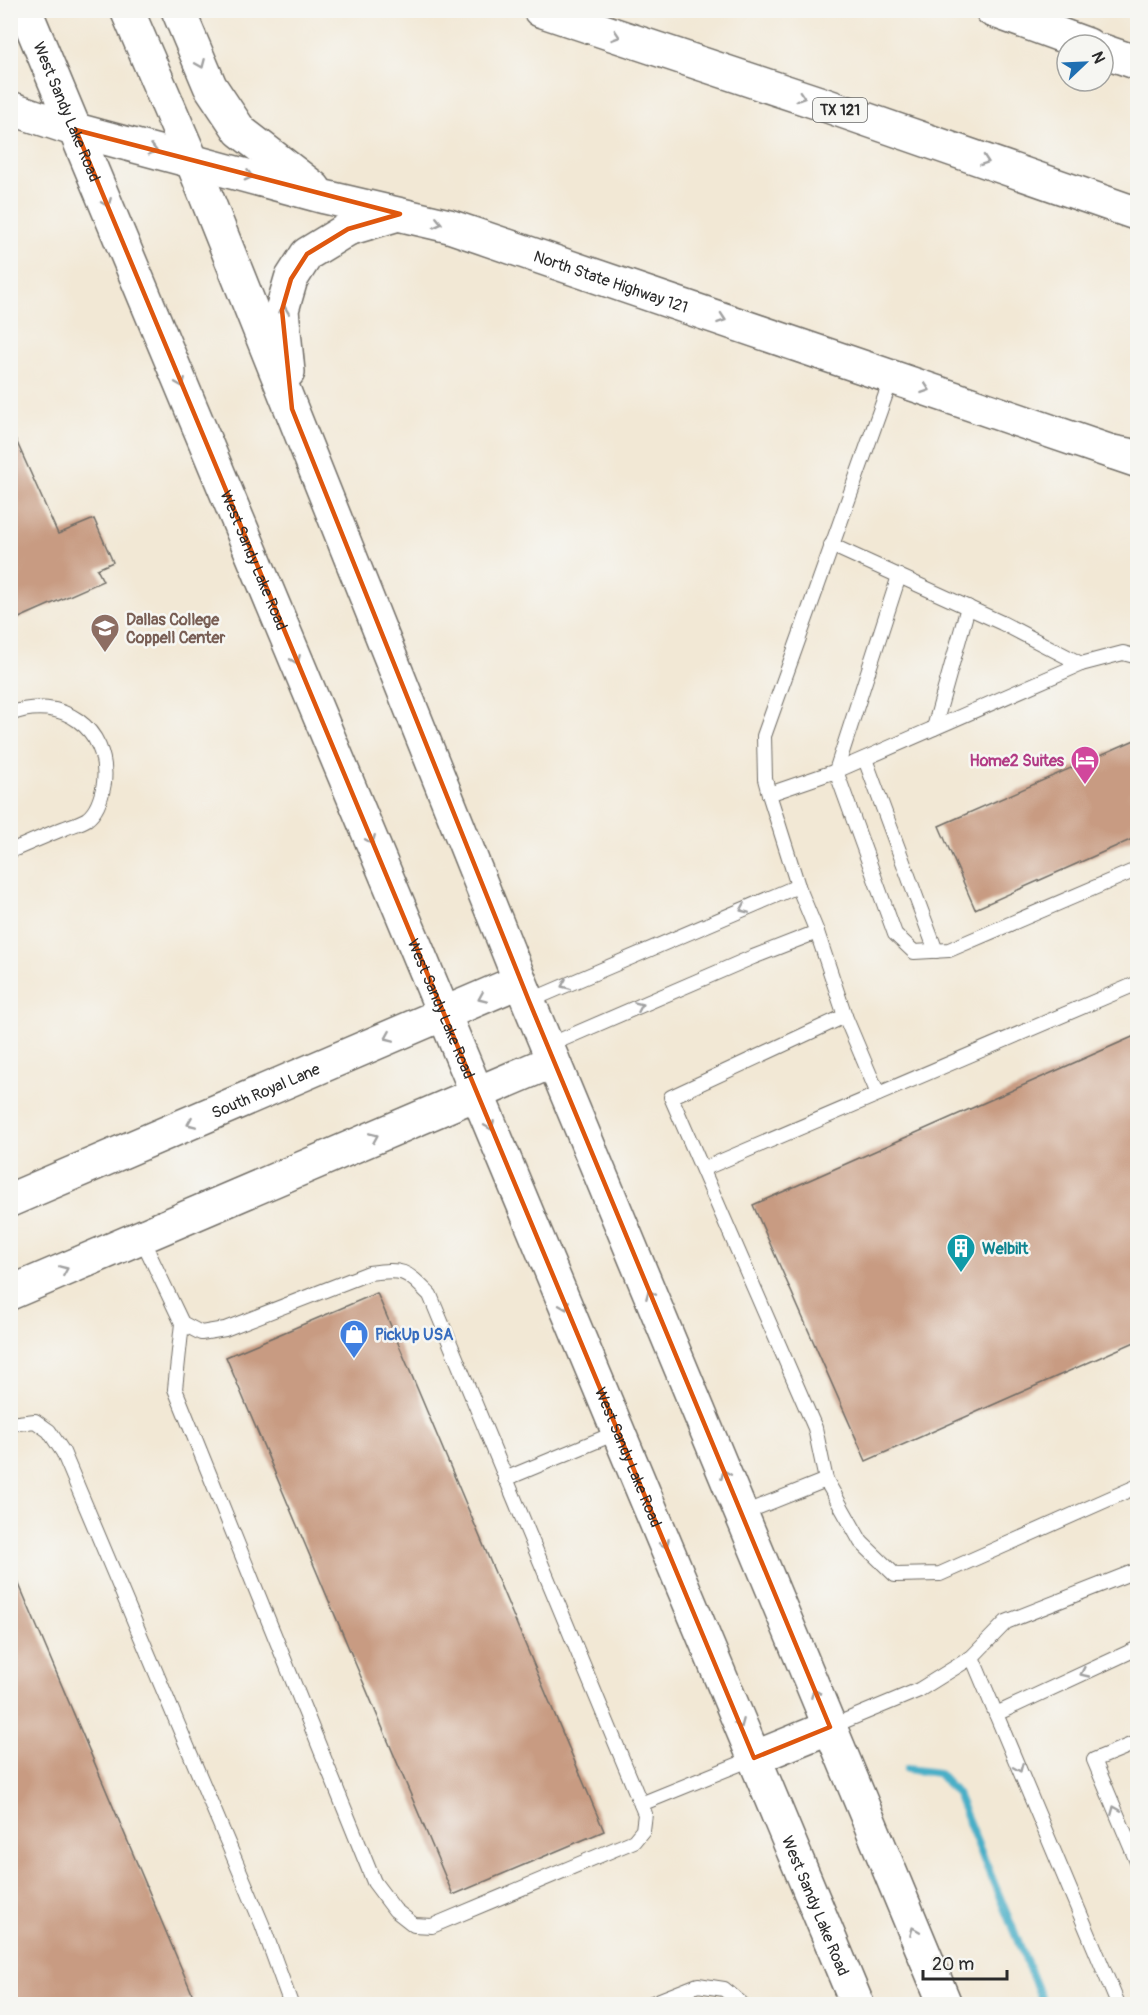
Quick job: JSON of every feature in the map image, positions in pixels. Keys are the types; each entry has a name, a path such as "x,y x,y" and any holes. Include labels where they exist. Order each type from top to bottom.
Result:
{"main road":[{"name":"West Sandy Lake Road","path":"25,10 857,2004"},
{"path":"127,10 192,161 524,991 945,2004"},
{"path":"178,10 210,86 240,131 325,197"},
{"name":"TX 121","path":"540,10 822,104 1137,214"},
{"path":"992,10 1055,33"},
{"path":"1115,55 1137,63"},
{"name":"North State Highway 121","path":"10,108 76,130 325,197 449,226 1129,457"},
{"path":"292,409 282,310 291,279 307,254 331,239 348,229 399,214"},
{"name":"South Royal Lane","path":"10,1200 443,1014 524,991"},
{"path":"10,1293 476,1094 550,1054"},
{"path":"754,1758 830,1727"}],"lane":[{"path":"878,1094 846,1016 817,932 798,886 765,779 764,736 892,377"},
{"path":"831,545 968,607 1081,664"},
{"path":"899,576 836,771 895,934 914,952 949,950 1137,868"},
{"path":"934,728 968,607"},
{"path":"769,794 865,759 1081,664 1123,653 1137,657"},
{"path":"10,714 45,708 65,714 84,725 95,736 103,753 105,773 103,793 97,807 87,818 10,851"},
{"path":"865,759 936,951"},
{"path":"524,991 798,886"},
{"path":"550,1054 753,957 817,932"},
{"path":"702,1169 1137,983"},
{"path":"846,1016 671,1097 815,1428 826,1480 861,1542 895,1575 940,1574 1137,1486"},
{"path":"141,1237 182,1323 175,1389 374,1882 395,1910 414,1925 432,1926 634,1840 643,1830 645,1814 430,1295 408,1273 388,1270 369,1273 225,1329 201,1333 182,1323"},
{"path":"10,1424 35,1421 49,1431 63,1452 262,1924 291,2004"},
{"path":"505,1479 618,1432"},
{"path":"741,1514 826,1480"},
{"path":"830,1727 919,1690 972,1657 1006,1622 1137,1570"},
{"path":"996,1714 1137,1648"},
{"path":"972,1657 1118,2004"},
{"path":"1137,1742 1094,1760 1137,1864"},
{"path":"641,1804 754,1758"},
{"path":"650,2004 698,1984 724,1989 742,2004"}],"highlighted area":[{"path":"76,130 400,214 348,229 307,254 291,279 282,310 292,409 529,1001 830,1727 754,1758"}],"building":[{"path":"10,427 58,534 94,519 113,562 97,569 103,581 10,622"},
{"name":"Home2 Suites","path":"1137,739 1137,837 975,909 939,826"},
{"name":"Welbilt","path":"1137,1035 1137,1341 866,1461 753,1205"},
{"path":"377,1293 604,1831 453,1895 226,1357"},
{"path":"10,1563 194,1998 179,2004 10,2004"}],"waterway":[{"path":"907,1769 938,1773 957,1794 1044,2004"}],"place":[{"name":"Dallas College Coppell Center","path":"105,654"},
{"name":"Home2 Suites","path":"1085,786"},
{"name":"Welbilt","path":"961,1274"},
{"name":"PickUp USA","path":"354,1360"}]}
